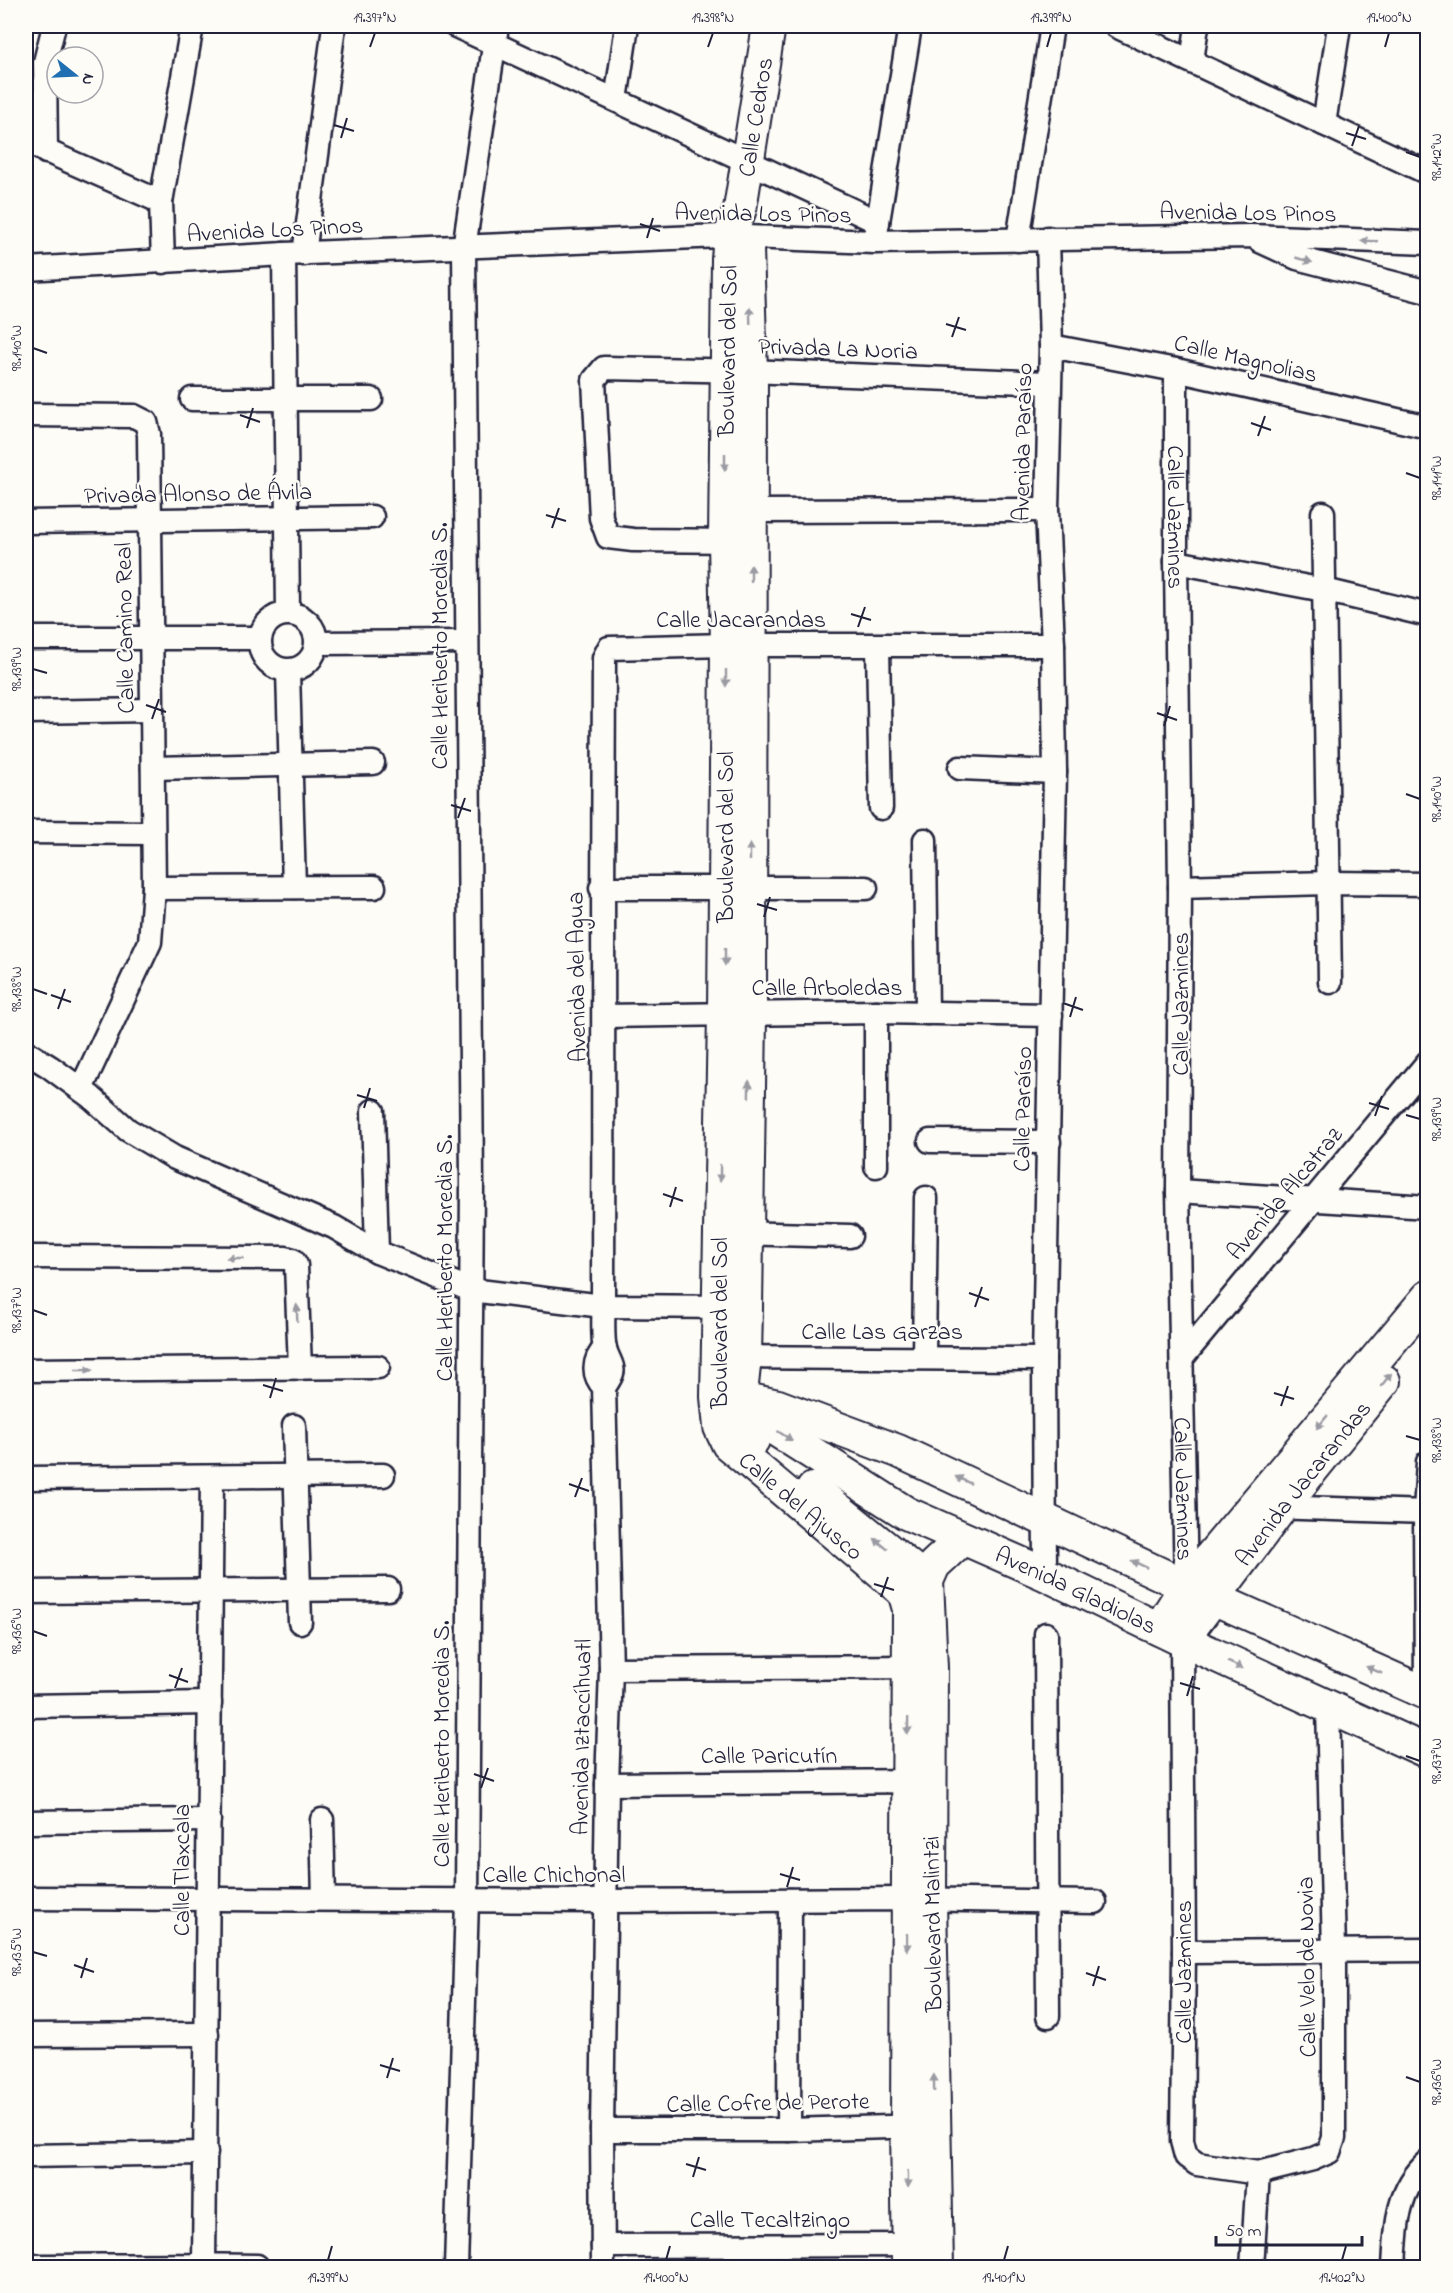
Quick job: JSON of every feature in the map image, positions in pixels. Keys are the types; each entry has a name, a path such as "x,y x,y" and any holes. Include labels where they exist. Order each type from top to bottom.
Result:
{"street":[{"path":"46,152 45,62 54,26"},
{"path":"163,262 161,202 192,26"},
{"path":"288,612 286,399 294,254 334,26"},
{"path":"456,26 496,34 616,100 747,162 876,232 910,26"},
{"path":"616,100 627,26"},
{"name":"Calle Cedros","path":"739,227 769,26"},
{"path":"1018,240 1052,26"},
{"path":"1116,26 1428,173"},
{"path":"1192,61 1197,26"},
{"path":"1323,124 1339,26"},
{"name":"Calle Heriberto Moredia S.","path":"456,2268 467,1900 471,1290 464,248 496,34"},
{"path":"26,141 161,202"},
{"name":"Avenida Los Pinos","path":"26,269 294,254 464,248 739,227 1018,240 1251,236 1428,243"},
{"name":"Boulevard del Sol","path":"724,1438 720,1427 729,1398 732,1357 737,1014 739,645 742,531 738,371 739,227"},
{"path":"1251,236 1297,258 1428,292"},
{"name":"Avenida Paraíso","path":"1048,238 1051,346 1047,510 1053,645"},
{"name":"Calle Magnolias","path":"1051,346 1176,370 1428,428"},
{"name":"Privada La Noria","path":"742,531 633,540 608,537 601,519 594,380 604,368 1049,383"},
{"name":"Calle Jazmines","path":"1176,370 1180,887 1178,1191 1182,1358 1200,1592"},
{"path":"192,399 371,399"},
{"name":"Calle Camino Real","path":"26,416 134,416 146,422 149,435 154,888 150,942 81,1089"},
{"path":"742,531 1047,510"},
{"path":"1323,513 1330,982"},
{"name":"Privada Alonso de Ávila","path":"26,522 372,517"},
{"path":"1176,562 1324,590 1428,615"},
{"path":"288,612 303,616 314,628 317,643 312,657 302,667 288,671 272,666 262,654 259,638 268,620 288,612"},
{"path":"26,638 259,638"},
{"path":"317,643 466,642"},
{"name":"Calle Jacarandas","path":"609,648 739,645 1053,645"},
{"name":"Calle Paraíso","path":"1045,1574 1044,1359 1051,1015 1053,645"},
{"path":"878,646 881,808"},
{"name":"Avenida del Agua","path":"603,1306 604,1016 601,888 604,658 609,648"},
{"path":"288,671 294,887"},
{"path":"26,712 152,710"},
{"path":"153,768 373,763"},
{"path":"960,768 1054,772"},
{"path":"26,832 153,833"},
{"path":"925,840 927,1013"},
{"path":"1180,887 1329,883 1428,884"},
{"path":"154,888 374,886"},
{"path":"601,888 866,888"},
{"path":"876,1012 876,1166"},
{"name":"Calle Arboledas","path":"604,1016 876,1012 1051,1015"},
{"path":"26,1052 81,1089 128,1130 175,1158 334,1227 377,1252 471,1290 603,1306 733,1307"},
{"name":"Avenida Alcatraz","path":"1182,1358 1428,1062"},
{"path":"373,1112 377,1252"},
{"path":"930,1141 1049,1142"},
{"path":"1178,1191 1428,1207"},
{"path":"924,1357 926,1198"},
{"path":"733,1233 850,1236"},
{"path":"26,1257 293,1260 296,1265 300,1368"},
{"name":"Avenida Iztaccíhuatl","path":"603,1306 605,1348 612,1362 612,1376 604,1387 611,1669 602,2130 603,2257"},
{"name":"Avenida Jacarandas","path":"1170,1635 1200,1592 1267,1507 1424,1313"},
{"name":"Calle Las Garzas","path":"732,1357 1044,1359"},
{"path":"26,1370 378,1367"},
{"path":"729,1398 778,1406 898,1451 1200,1592 1427,1694 1428,1462"},
{"name":"Avenida Gladiolas","path":"729,1398 906,1513 1045,1574 1170,1635 1428,1752"},
{"name":"Calle del Ajusco","path":"729,1398 746,1434 927,1581"},
{"path":"294,1426 300,1622"},
{"name":"Calle del Ajusco","path":"724,1438 728,1444 904,1592 920,1667"},
{"path":"878,1496 898,1451"},
{"path":"26,1478 383,1475"},
{"name":"Calle Tlaxcala","path":"204,2264 212,1477"},
{"path":"1267,1507 1426,1512"},
{"path":"927,1581 934,1565 962,1539"},
{"name":"Boulevard Malintzi","path":"923,2256 919,1781 920,1667 927,1581"},
{"path":"26,1592 388,1588"},
{"path":"1046,1634 1048,2016"},
{"name":"Calle Jazmines","path":"1170,1635 1184,1952 1182,2141 1186,2156 1197,2164 1258,2173"},
{"path":"611,1669 920,1667"},
{"path":"26,1706 210,1703"},
{"name":"Calle Velo de Novia","path":"1258,2173 1329,2152 1334,2138 1334,1951 1328,1707"},
{"name":"Calle Paricutín","path":"607,1784 919,1781"},
{"path":"26,1822 208,1820"},
{"path":"322,1820 324,1899"},
{"name":"Calle Chichonal","path":"26,1898 607,1901 919,1899 1095,1902"},
{"path":"789,2130 790,1899"},
{"path":"1184,1952 1428,1950"},
{"path":"26,2035 207,2034"},
{"name":"Calle Cofre de Perote","path":"602,2130 789,2130 921,2126"},
{"path":"26,2156 206,2153"},
{"path":"1394,2268 1399,2204 1418,2171 1428,2162"},
{"path":"1252,2268 1258,2173"},
{"name":"Calle Tecaltzingo","path":"603,2257 923,2256"},
{"path":"26,2266 168,2267 204,2264 256,2266"}]}
